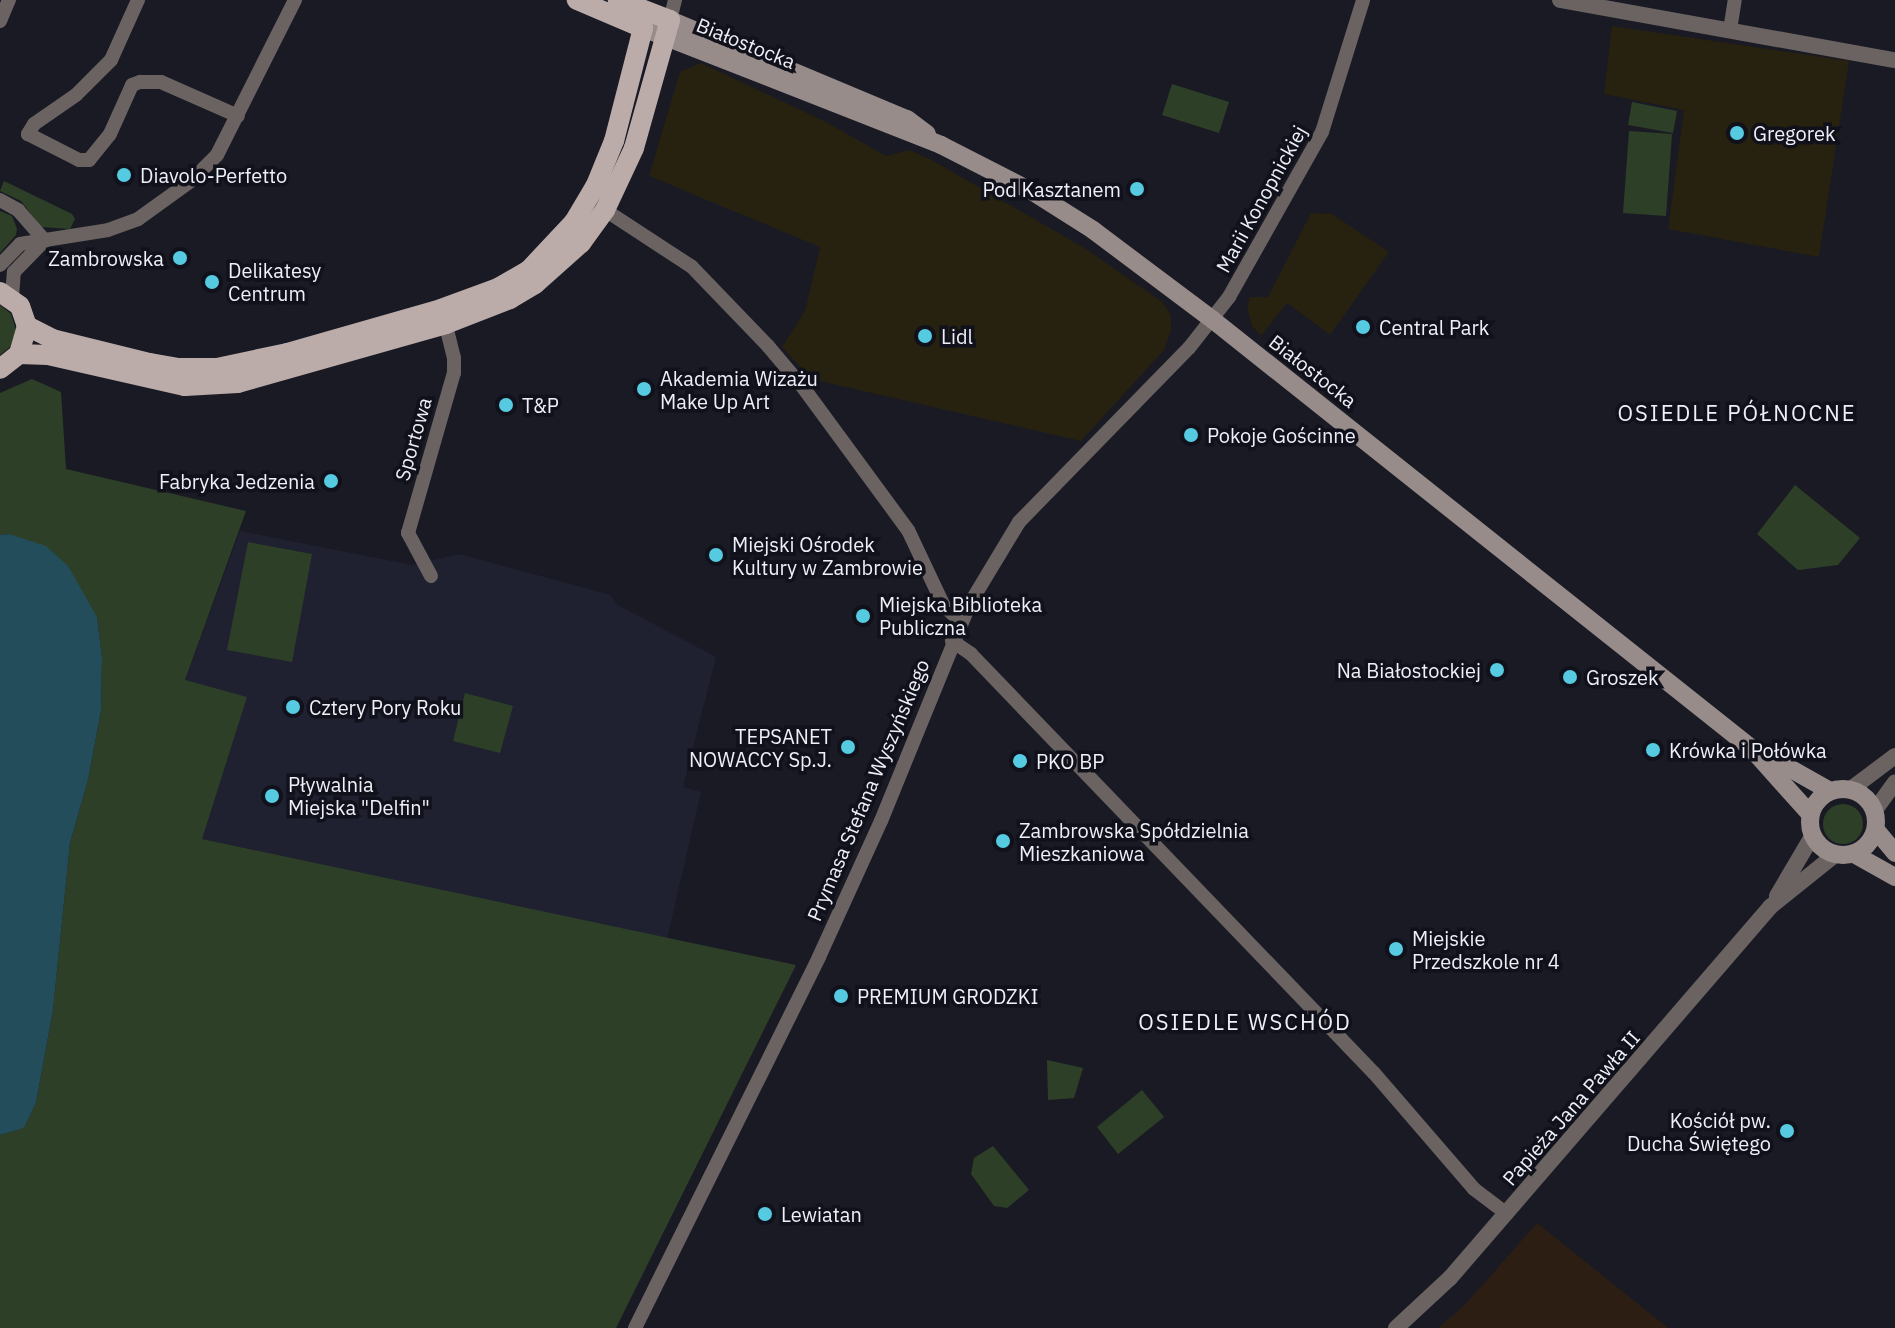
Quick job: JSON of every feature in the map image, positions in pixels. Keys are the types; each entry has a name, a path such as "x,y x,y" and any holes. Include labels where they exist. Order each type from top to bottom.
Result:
{"main road":[{"name":"Białostocka","path":"577,0 648,13"},
{"name":"Białostocka","path":"618,0 648,13 668,28 847,111 941,145 1033,192 1093,230 1213,320 1751,748 1810,814"},
{"path":"19,354 48,355 155,381 218,385 238,383 443,317 498,288 529,270 574,222 596,185 614,141 648,13"},
{"path":"27,326 52,339 150,363 217,368 510,299 535,284 581,243 605,210 621,182 634,148 668,28"},
{"path":"0,369 19,354 27,326 20,306 6,295"},
{"name":"Białostocka","path":"1751,748 1830,791"},
{"path":"1844,854 1864,849 1876,830 1875,810 1869,801 1851,789 1830,791 1814,805 1810,814 1813,835 1818,844 1895,877"},
{"path":"1876,830 1895,853"}],"street":[{"path":"0,21 9,0"},
{"path":"138,0 111,60 76,95 34,124 28,134 79,160 89,160 110,134 132,85 140,82 161,82 238,116"},
{"path":"0,265 13,248 108,230 160,206 217,155 279,38 295,0"},
{"path":"668,28 675,0"},
{"name":"Marii Konopnickiej","path":"1213,320 1322,132 1363,0"},
{"path":"1560,0 1895,60"},
{"path":"1730,30 1735,0"},
{"path":"0,200 18,210 45,241"},
{"path":"605,210 692,267 768,346 805,390 908,530 944,606 960,621"},
{"path":"6,295 14,272 45,241"},
{"name":"Sportowa","path":"431,576 408,533 454,373 454,358 443,317"},
{"name":"Prymasa Stefana Wyszyńskiego","path":"635,1328 819,957 881,821 960,621 1019,522 1213,320"},
{"path":"952,641 971,654 1374,1073 1474,1189 1507,1214"},
{"path":"1851,789 1895,756"},
{"path":"1875,810 1895,782"},
{"name":"Papieża Jana Pawła II","path":"1396,1328 1450,1278 1507,1214 1770,907 1813,835"},
{"name":"Papieża Jana Pawła II","path":"1770,907 1844,854"}],"shaded area":[{"path":"1612,26 1849,61 1819,257 1668,229 1684,110 1604,94"},
{"path":"701,63 826,122 886,156 909,150 932,160 1086,249 1162,302 1171,315 1171,331 1164,350 1081,441 811,379 782,347 805,311 820,247 649,176 680,72"},
{"path":"1311,213 1332,214 1389,252 1330,335 1287,303 1261,336 1252,326 1247,307 1250,297 1268,297"},
{"path":"240,531 412,565 459,554 611,595 616,604 716,657 683,787 701,792 667,939 202,839 185,681"},
{"path":"9,534 46,546 68,566 97,617 102,657 101,711 88,780 70,843 53,1010 36,1103 24,1128 0,1135 0,535"},
{"path":"1537,1223 1668,1328 1438,1328 1464,1306"}],"green space":[{"path":"1172,84 1229,102 1219,133 1162,115"},
{"path":"1632,102 1677,111 1673,133 1628,125"},
{"path":"1629,131 1672,134 1666,216 1623,213"},
{"path":"4,181 72,214 75,219 70,229 41,227 21,201 0,191"},
{"path":"0,211 12,216 17,229 16,235 0,253"},
{"path":"0,305 11,314 16,330 11,346 0,355"},
{"path":"32,379 61,392 66,469 246,511 185,680 247,697 202,839 796,965 616,1328 0,1328 0,1135 24,1128 36,1103 53,1010 70,843 88,780 101,711 102,657 97,617 9,534 0,535 0,393"},
{"path":"1795,485 1860,538 1838,565 1798,570 1757,534"},
{"path":"248,542 312,554 292,662 227,650"},
{"path":"465,693 513,706 500,753 453,741"},
{"path":"1843,804 1857,810 1863,824 1857,838 1843,844 1829,838 1823,824 1829,810"},
{"path":"1047,1060 1083,1068 1074,1098 1048,1100"},
{"path":"1142,1090 1164,1117 1118,1154 1097,1127"},
{"path":"993,1146 1029,1190 1007,1208 994,1206 971,1174 974,1158"}],"place":[{"name":"Gregorek","path":"1737,133"},
{"name":"Diavolo-Perfetto","path":"124,175"},
{"name":"Pod Kasztanem","path":"1137,189"},
{"name":"Zambrowska","path":"180,258"},
{"name":"Delikatesy Centrum","path":"212,282"},
{"name":"Central Park","path":"1363,327"},
{"name":"Lidl","path":"925,336"},
{"name":"Akademia Wizażu Make Up Art","path":"644,389"},
{"name":"T&P","path":"506,405"},
{"name":"Pokoje Gościnne","path":"1191,435"},
{"name":"Fabryka Jedzenia","path":"331,481"},
{"name":"Miejski Ośrodek Kultury w Zambrowie","path":"716,555"},
{"name":"Miejska Biblioteka Publiczna","path":"863,616"},
{"name":"Na Białostockiej","path":"1497,670"},
{"name":"Groszek","path":"1570,677"},
{"name":"Cztery Pory Roku","path":"293,707"},
{"name":"TEPSANET NOWACCY Sp.J.","path":"848,747"},
{"name":"Krówka i Połówka","path":"1653,750"},
{"name":"PKO BP","path":"1020,761"},
{"name":"Pływalnia Miejska \"Delfin\"","path":"272,796"},
{"name":"Zambrowska Spółdzielnia Mieszkaniowa","path":"1003,841"},
{"name":"Miejskie Przedszkole nr 4","path":"1396,949"},
{"name":"PREMIUM GRODZKI","path":"841,996"},
{"name":"Kościół pw. Ducha Świętego","path":"1787,1131"},
{"name":"Lewiatan","path":"765,1214"}],"district":[{"name":"OSIEDLE PÓŁNOCNE","path":"1737,413"},
{"name":"OSIEDLE WSCHÓD","path":"1245,1022"}]}
